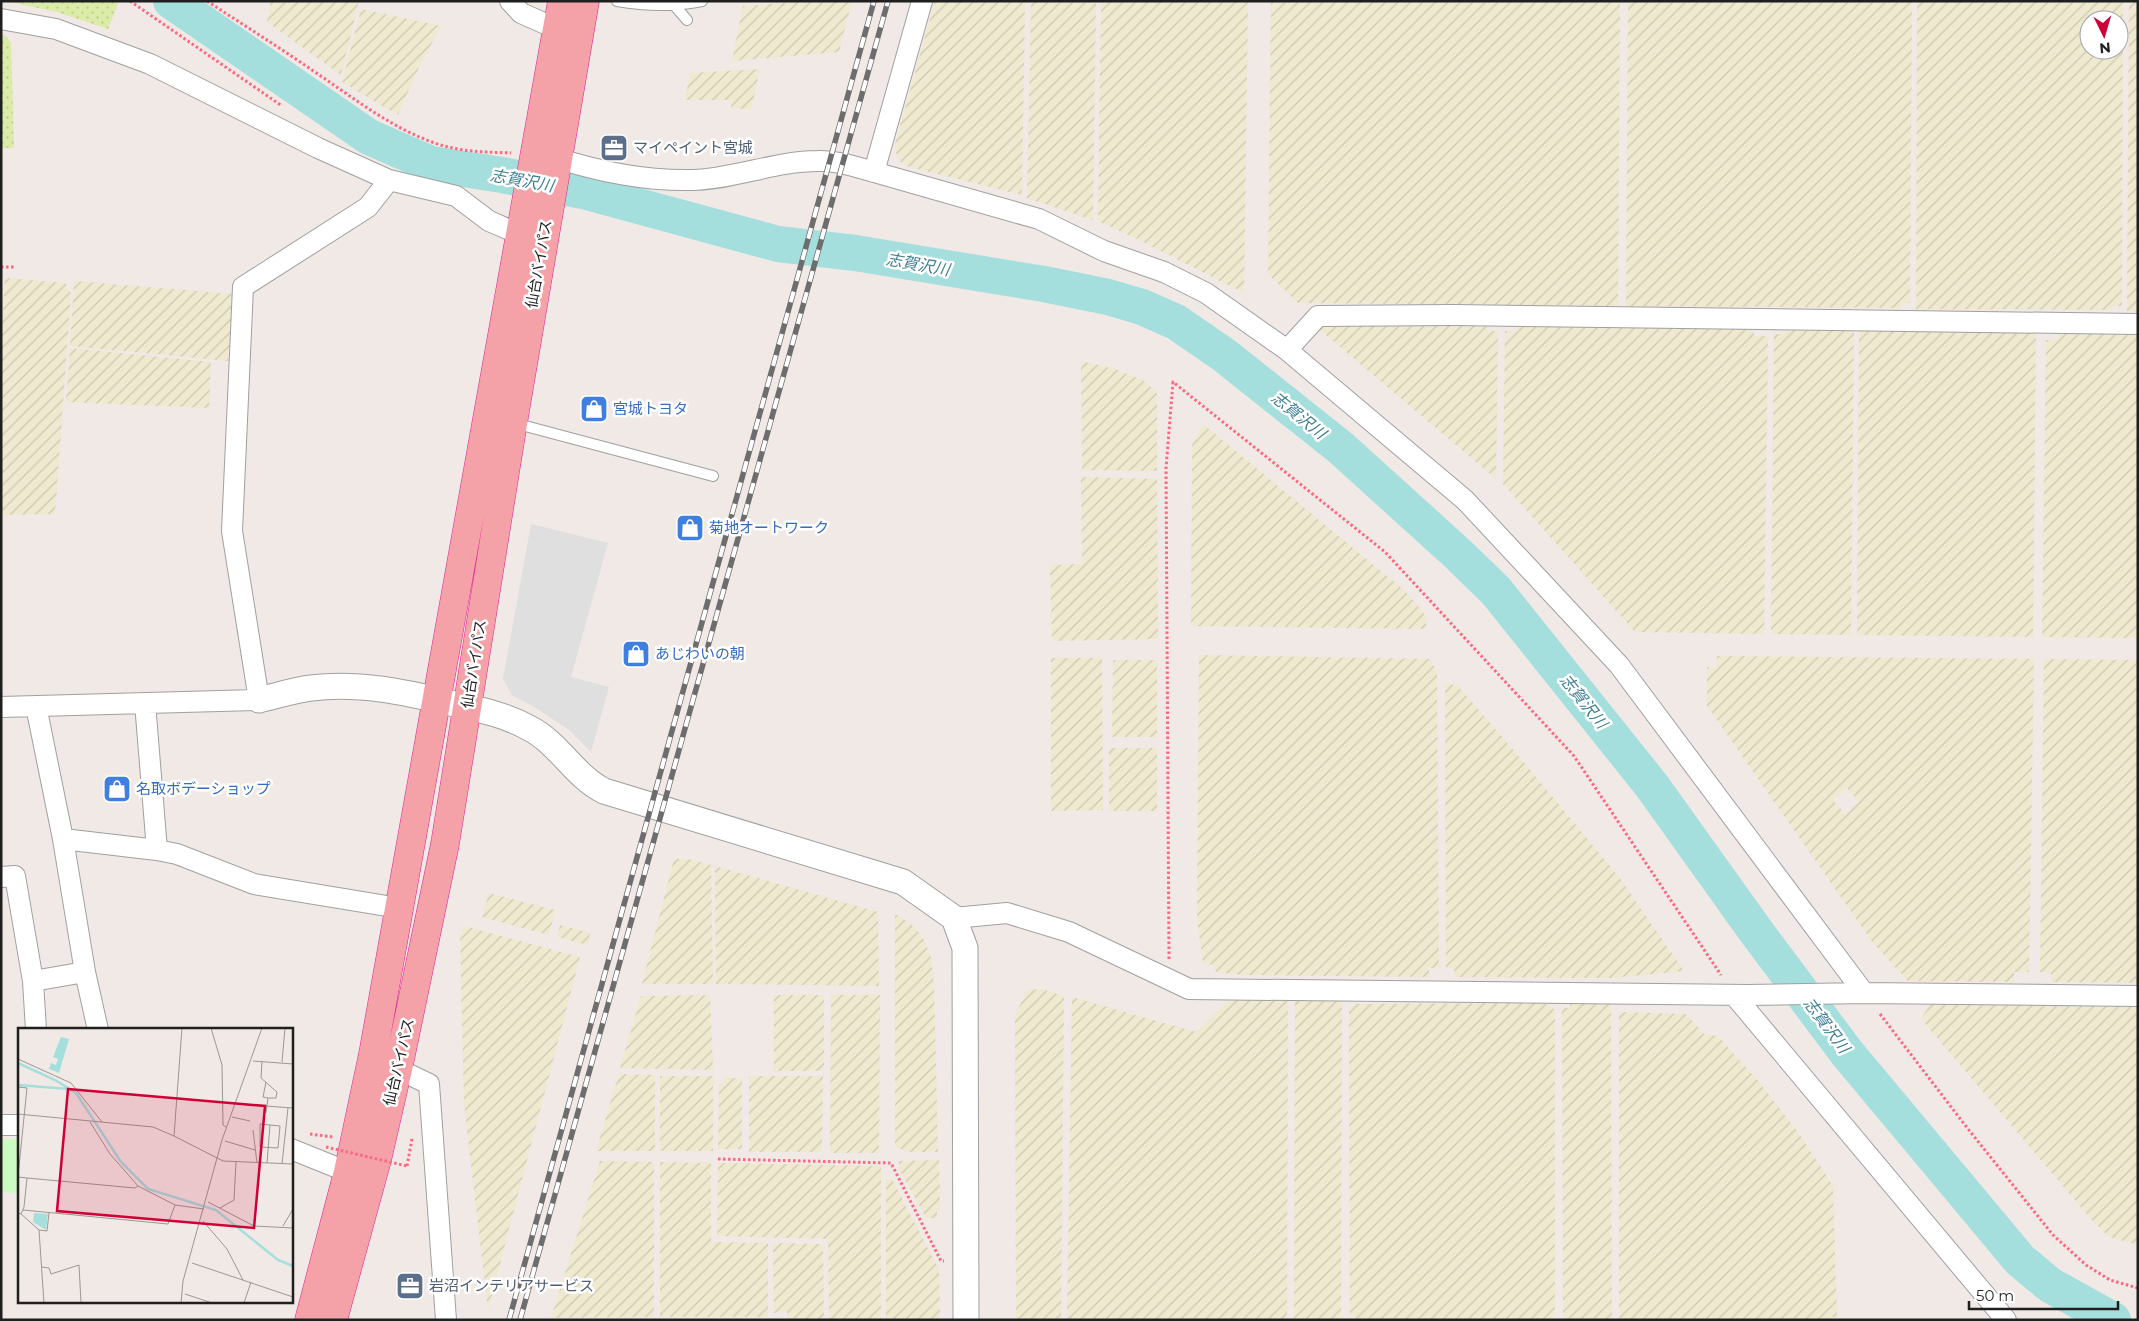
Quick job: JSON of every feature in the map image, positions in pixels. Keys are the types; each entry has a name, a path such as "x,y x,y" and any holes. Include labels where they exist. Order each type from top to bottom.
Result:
{"highway":[{"name":"仙台バイパス","path":"545,159 557,29 562,1"},
{"name":"仙台バイパス","path":"333,1320 376,1160 398,1069 443,854 513,423 537,204 545,159 586,1"},
{"name":"仙台バイパス","path":"309,1320 348,1172 374,1054 519,234 537,204"}],"street":[{"path":"510,1 521,13 557,29"},
{"path":"874,172 922,1"},
{"path":"1,18 56,29 150,64 318,148 389,180 456,196 489,221 519,234"},
{"path":"545,159 672,180 695,180 779,164 819,160 874,172 1039,219 1104,251 1164,272 1206,293 1287,350 1464,500 1619,665 1859,993"},
{"path":"259,700 232,531 243,287 368,207 389,180"},
{"path":"1287,350 1318,316 1452,315 2138,324"},
{"path":"1,707 259,700 311,688 364,687 402,692 495,713 530,728 560,752 593,786 604,791 903,882 954,918 965,948 966,1320"},
{"path":"145,703 157,850"},
{"path":"36,706 63,839 98,1028"},
{"path":"63,839 177,854 254,884 399,908"},
{"path":"1,877 15,876 33,981 36,1028"},
{"path":"954,918 1008,913 1069,932 1189,989 1740,995 1859,993 2138,996"},
{"path":"33,981 86,972"},
{"path":"1740,995 2006,1320"},
{"path":"398,1069 429,1084 446,1320"},
{"path":"1,1125 18,1125"},
{"path":"292,1150 348,1172"}],"lane":[{"path":"617,1 647,6 675,6 702,1"},
{"path":"675,6 687,20"},
{"path":"513,423 713,476"}],"path":[{"path":"130,1 284,108"},
{"path":"207,1 372,112 400,128 434,143 466,151 545,159"},
{"path":"1,267 16,268"},
{"path":"1169,980 1166,468 1172,382 1385,552 1574,756 1740,995"},
{"path":"1859,993 2054,1235 2086,1265 2110,1280 2138,1288"},
{"path":"326,1147 406,1166"},
{"path":"718,1159 891,1163 940,1261 966,1262"}],"shaded area":[{"path":"271,1 359,1 341,75 267,22"},
{"path":"808,1 852,1 839,52 732,61 743,6"},
{"path":"935,1 1025,1 1022,195 906,166 900,161 896,153 895,144"},
{"path":"1031,1 1096,1 1093,220 1027,198"},
{"path":"1101,1 1248,1 1244,293 1098,221"},
{"path":"1271,1 1620,1 1618,306 1298,303 1268,274"},
{"path":"1628,1 1912,1 1910,303 1902,303 1901,308 1626,306"},
{"path":"1917,1 2123,1 2123,10 2079,10 2079,60 2123,60 2122,306 2112,306 2111,310 1920,309 1916,312"},
{"path":"2129,1 2138,1 2138,311 2127,311"},
{"path":"361,9 441,26 420,65 398,115 342,82"},
{"path":"760,69 751,110 731,108 732,100 685,100 690,73"},
{"path":"5,278 66,283 66,288 71,293 55,514 1,515 1,345"},
{"path":"74,281 234,294 228,361 70,346"},
{"path":"1325,324 1487,326 1487,331 1498,331 1496,479 1320,330"},
{"path":"1518,325 1754,328 1754,336 1768,336 1764,634 1635,632 1503,484 1505,331 1518,331"},
{"path":"1785,329 1854,329 1851,635 1771,634 1774,334 1785,334"},
{"path":"1859,329 2036,332 2033,637 1857,635"},
{"path":"2058,332 2138,333 2138,638 2042,637 2046,340 2058,340"},
{"path":"70,348 211,362 209,408 66,402"},
{"path":"1081,361 1115,369 1143,380 1157,393 1157,471 1082,470"},
{"path":"1203,424 1405,591 1426,616 1426,629 1191,626 1192,445"},
{"path":"1081,477 1157,479 1158,639 1052,641 1050,565 1082,564"},
{"path":"531,524 608,543 571,677 609,687 591,752 569,730 512,695 503,679"},
{"path":"1199,655 1430,659 1437,672 1439,968 1429,968 1429,977 1242,975 1216,972 1213,965 1203,963 1197,919"},
{"path":"1717,656 2034,659 2029,972 2014,972 2014,982 1908,981 1873,943 1707,706 1707,667 1717,667","holes":["1847,788 1859,802 1845,814 1833,800"]},
{"path":"1051,658 1102,658 1103,810 1051,811"},
{"path":"2044,659 2138,660 2138,983 2051,982 2051,973 2040,972"},
{"path":"1113,660 1157,660 1157,737 1112,737"},
{"path":"1445,684 1457,685 1522,760 1619,877 1684,971 1611,978 1455,977 1454,968 1446,968"},
{"path":"1109,748 1157,748 1157,811 1109,811"},
{"path":"674,859 689,859 711,865 713,984 642,984"},
{"path":"715,866 878,912 879,986 716,984"},
{"path":"489,893 555,910 549,935 482,917"},
{"path":"895,914 911,924 922,936 931,957 934,984 938,1152 910,1152 895,1147"},
{"path":"560,925 590,933 588,945 557,937"},
{"path":"464,926 580,957 488,1310 464,1105 460,937"},
{"path":"1042,989 1064,996 1061,1320 1016,1320 1015,1016 1027,990"},
{"path":"710,995 713,1070 620,1068 641,996"},
{"path":"774,995 824,995 824,1071 774,1071"},
{"path":"831,995 880,995 879,1153 830,1153"},
{"path":"1072,997 1196,1032 1227,1002 1240,998 1288,999 1287,1320 1067,1320"},
{"path":"1295,999 1342,999 1341,1320 1294,1320"},
{"path":"1570,1000 1611,1000 1612,1320 1563,1320 1562,1008 1570,1008"},
{"path":"1932,1001 2138,1003 2138,1245 2109,1237 2090,1218 1921,1019"},
{"path":"1544,1003 1555,1010 1555,1315 1551,1320 1358,1320 1350,1314 1349,1009 1356,1004"},
{"path":"1619,1012 1686,1014 1704,1034 1718,1036 1760,1083 1800,1135 1833,1186 1837,1317 1830,1317 1830,1320 1622,1320 1619,1317"},
{"path":"619,1074 655,1075 655,1151 596,1151"},
{"path":"660,1076 713,1076 713,1151 660,1151"},
{"path":"749,1076 823,1076 822,1152 749,1152"},
{"path":"724,1078 742,1078 742,1149 718,1149 719,1084 724,1084"},
{"path":"939,1160 940,1209 937,1210 937,1218 926,1218 899,1169 899,1161"},
{"path":"600,1161 654,1162 654,1317 551,1318"},
{"path":"660,1162 711,1163 711,1242 768,1243 768,1317 660,1317"},
{"path":"718,1163 881,1166 881,1319 829,1319 828,1239 717,1236"},
{"path":"886,1179 892,1179 939,1270 940,1320 886,1319"},
{"path":"773,1243 823,1244 824,1319 788,1320 787,1312 774,1313"}],"green space":[{"path":"5,1 119,1 108,29 57,12"},
{"path":"1,35 5,35 11,43 14,148 1,148"},
{"path":"1,1139 18,1139 18,1193 1,1192"}],"waterway":[{"name":"志賀沢川","path":"171,1 369,137 431,164 502,175 583,191 778,244 855,253 1044,284 1108,297 1142,307 1176,322 1224,355 1341,448 1496,591 1652,786 1755,930 1847,1053 2020,1260 2050,1285 2113,1320"}],"railway":[{"path":"509,1320 874,1"},
{"path":"520,1320 888,1"}],"place":[{"name":"マイペイント宮城","path":"614,148"},
{"name":"宮城トヨタ","path":"594,409"},
{"name":"菊地オートワーク","path":"690,528"},
{"name":"あじわいの朝","path":"636,654"},
{"name":"名取ボデーショップ","path":"117,789"},
{"name":"岩沼インテリアサービス","path":"410,1286"}]}
